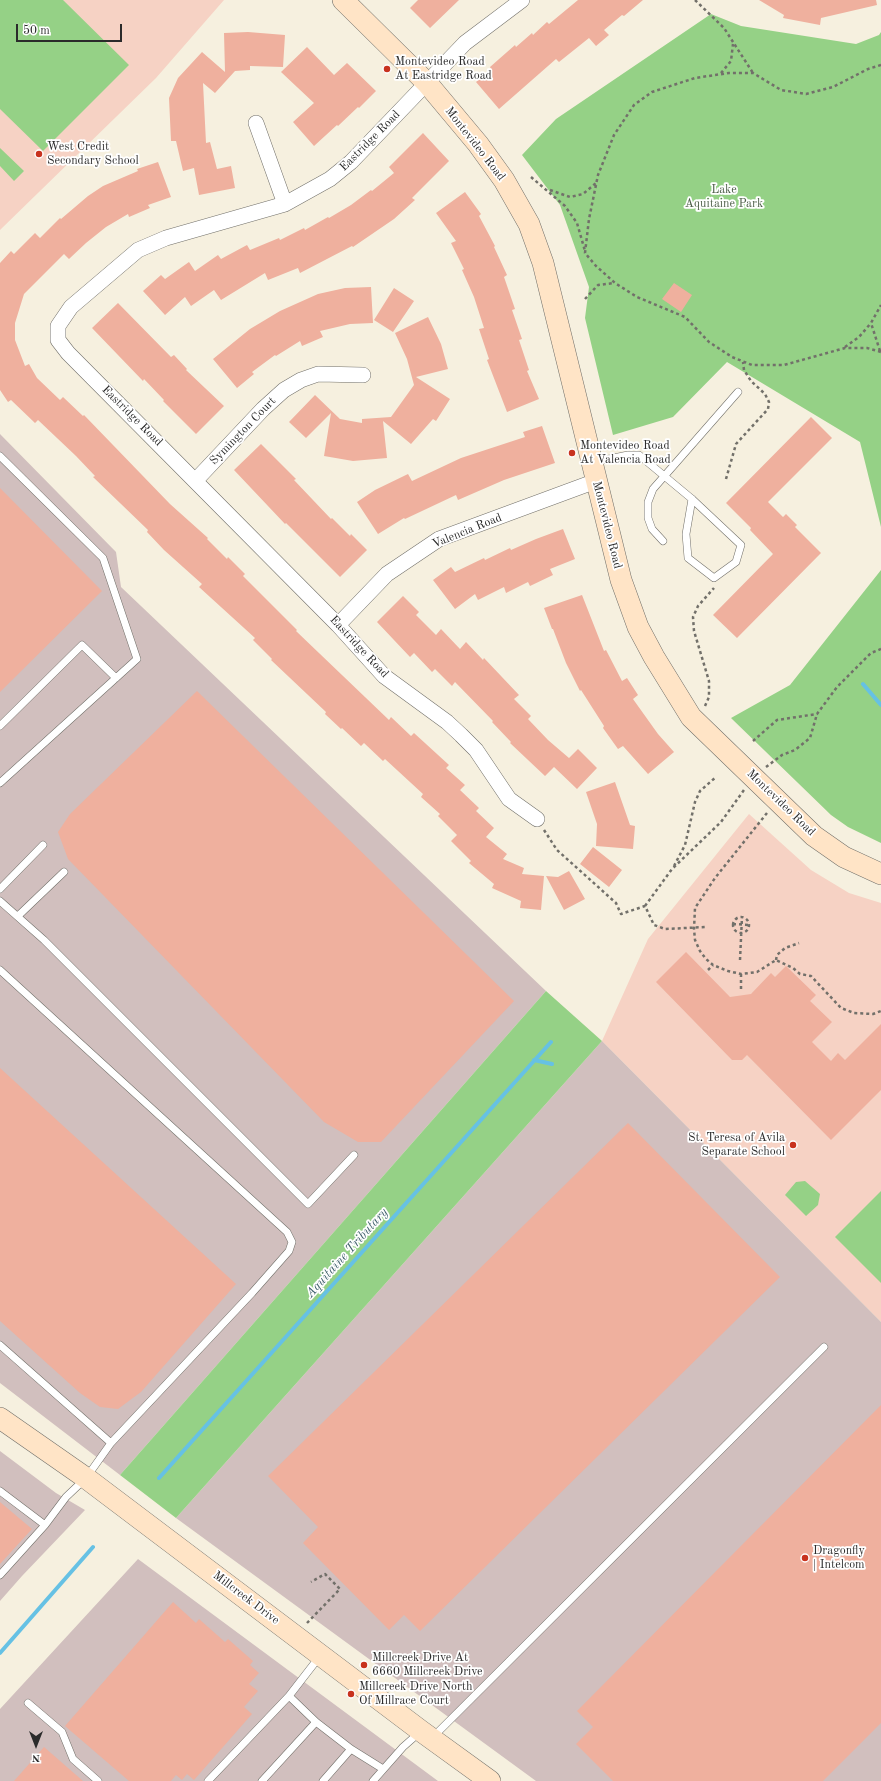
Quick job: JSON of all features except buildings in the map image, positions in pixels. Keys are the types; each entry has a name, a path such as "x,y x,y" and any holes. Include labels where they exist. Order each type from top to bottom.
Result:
{"street":[{"name":"Montevideo Road","path":"343,0 427,83 478,144 504,180 529,224 543,263 621,580 638,627 654,657 691,717 814,836 844,857 881,874"},
{"name":"Eastridge Road","path":"522,0 465,43 351,162 330,179 285,204 166,238 138,250 71,306 58,326 58,340 68,353 196,480 338,625 384,676 447,722 462,735 476,750 509,799 537,819"},
{"path":"256,123 285,204"},
{"name":"Symington Court","path":"196,480 263,409 284,390 301,380 318,374 363,375"},
{"name":"Valencia Road","path":"338,625 388,574 439,539 594,472"},
{"name":"Millcreek Drive","path":"0,1418 86,1478 321,1654 426,1735 490,1781"}],"lane":[{"path":"663,540 652,529 648,518 648,502 653,489 738,392"},
{"path":"594,472 628,455 639,455 692,499 741,546 736,562 714,578 688,558 686,534 692,499"},
{"path":"0,456 103,558 137,659 0,783"},
{"path":"0,726 82,645 116,678"},
{"path":"0,889 43,845"},
{"path":"18,915 64,872"},
{"path":"0,901 18,915 308,1204 354,1155"},
{"path":"0,970 288,1232 292,1242 289,1250 252,1293 111,1443 86,1478 66,1496 45,1525 0,1575"},
{"path":"0,1344 111,1443"},
{"path":"373,1781 403,1747 426,1735 824,1347"},
{"path":"0,1491 45,1525"},
{"path":"208,1781 289,1696 321,1654"},
{"path":"289,1696 316,1722 351,1749 383,1769"},
{"path":"28,1703 62,1732 73,1759 98,1781"},
{"path":"262,1781 316,1722"},
{"path":"323,1781 351,1749"}],"path":[{"path":"695,0 724,28 753,74 781,90 806,94 834,87 868,69 881,65"},
{"path":"720,74 731,60 733,44"},
{"path":"586,253 589,219 598,175 614,134 634,105 652,92 695,78 720,74 753,74"},
{"path":"531,177 565,206 577,223 586,253 596,266 615,283 636,297 685,317 710,342 732,357 752,365 784,365 845,348 867,348 880,352"},
{"path":"548,190 570,197 583,194 596,183"},
{"path":"585,300 598,285 615,283"},
{"path":"845,348 859,337 871,323 881,305"},
{"path":"871,323 880,352"},
{"path":"726,479 736,444 768,409 769,402 765,394 751,381 744,370 743,362"},
{"path":"696,722 709,696 710,680 694,632 692,617 698,606 716,586 714,578"},
{"path":"672,869 721,822 753,777 782,755 795,750 810,738 817,714 837,687 871,653 881,649"},
{"path":"753,741 777,720 817,714"},
{"path":"537,819 557,850 616,903 621,914 645,906 672,869 685,844 695,802 700,791 716,777"},
{"path":"777,800 715,878 695,908 695,940 700,951 713,965 741,974 757,972 776,960 777,955 785,948 799,944"},
{"path":"645,906 654,925 665,929 706,928"},
{"path":"740,960 742,917"},
{"path":"733,924 737,918 742,917 747,919 750,925"},
{"path":"733,924 750,925"},
{"path":"733,924 736,932 741,933 746,932 750,925"},
{"path":"776,960 793,968 800,974 810,976 841,1008 854,1013 873,1014 881,1011"},
{"path":"708,970 713,965"},
{"path":"741,974 741,991"},
{"path":"295,1635 340,1589 325,1574 311,1582"}],"shaded area":[{"name":"West Credit Secondary School","path":"0,0 224,0 156,78 0,230"},
{"path":"0,434 116,552 121,587 546,991 120,1475 0,1383"},
{"name":"St. Teresa of Avila Separate School","path":"749,814 811,870 849,893 881,903 881,1322 602,1041 648,939"},
{"path":"602,1041 881,1322 881,1781 536,1781 176,1518"},
{"path":"0,1451 56,1493 85,1510 0,1601"},
{"path":"138,1559 438,1781 0,1781 0,1709"}],"green space":[{"path":"0,0 63,0 129,65 43,151 0,109"},
{"name":"Lake Aquitaine Park","path":"711,14 741,26 856,44 879,35 881,32 881,527 860,442 727,362 673,417 613,435 585,318 589,287 560,205 522,155 556,119"},
{"path":"0,148 24,171 14,181 0,166"},
{"path":"881,570 881,843 848,827 831,815 731,718 790,685"},
{"path":"546,991 602,1041 176,1518 120,1475"},
{"path":"805,1181 820,1194 818,1205 806,1216 785,1195 796,1182"},
{"path":"881,1191 881,1283 835,1237"}],"waterway":[{"path":"863,684 881,705"},
{"name":"Aquitaine Tributary","path":"159,1478 551,1042"},
{"path":"534,1060 552,1064"},
{"name":"Aquitaine Tributary","path":"0,1653 93,1547"}],"place":[{"name":"Montevideo Road At Eastridge Road","path":"387,69"},
{"name":"West Credit Secondary School","path":"39,154"},
{"name":"Montevideo Road At Valencia Road","path":"572,453"},
{"name":"St. Teresa of Avila Separate School","path":"793,1145"},
{"name":"Dragonfly | Intelcom","path":"805,1558"},
{"name":"Millcreek Drive At 6660 Millcreek Drive","path":"364,1665"},
{"name":"Millcreek Drive North Of Millrace Court","path":"351,1694"}]}
